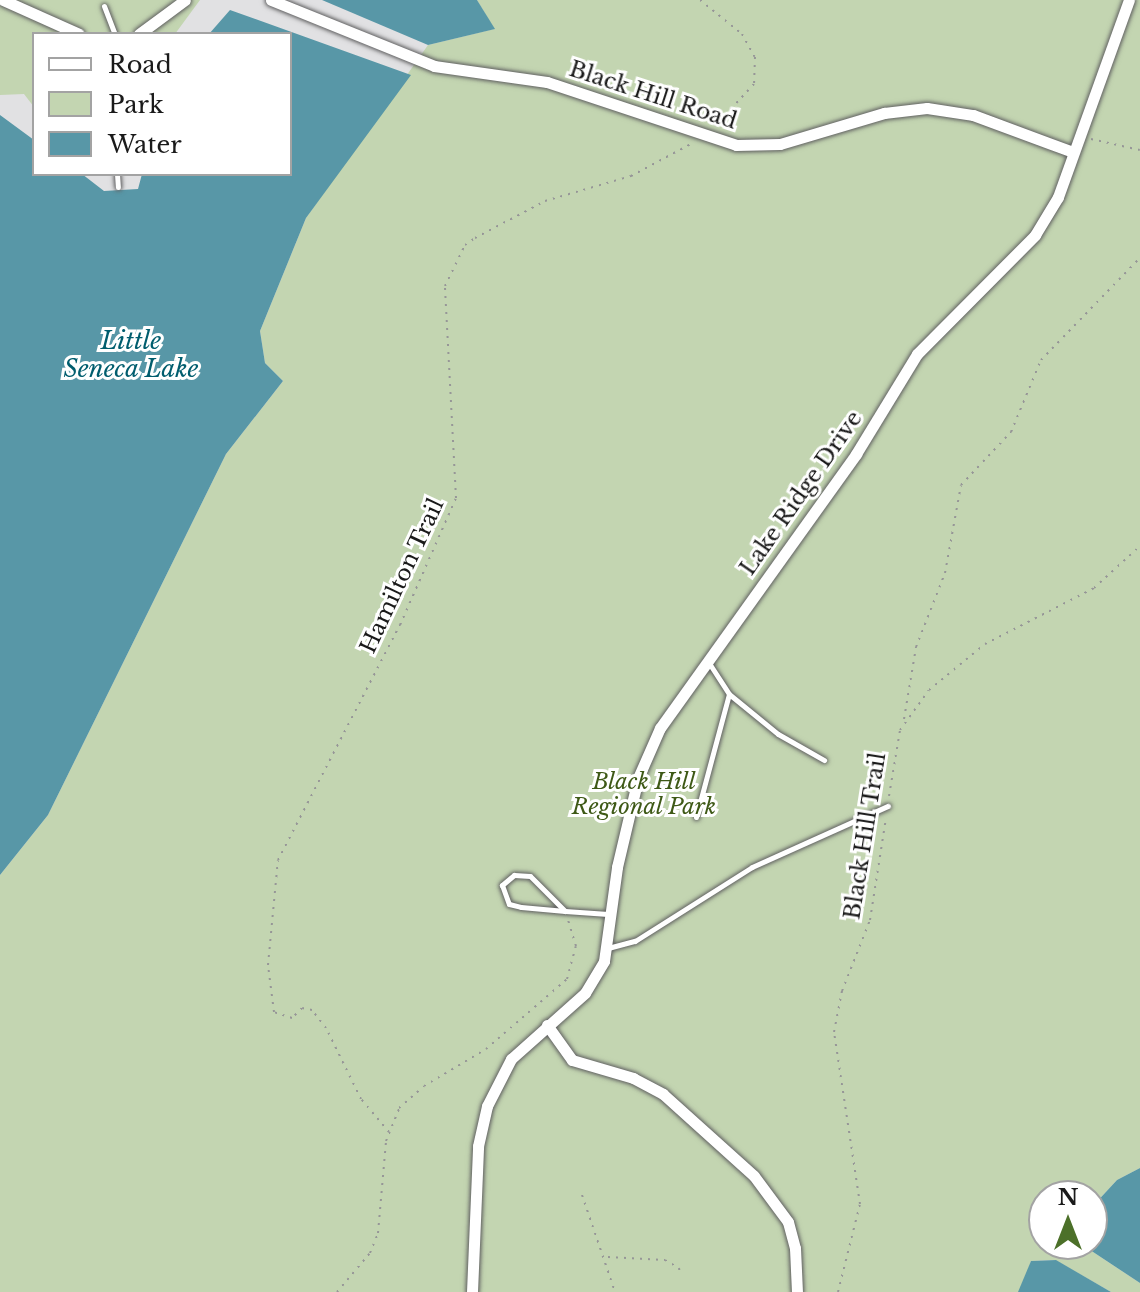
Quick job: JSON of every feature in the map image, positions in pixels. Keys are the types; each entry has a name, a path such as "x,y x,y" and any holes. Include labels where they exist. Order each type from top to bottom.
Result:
{"street":[{"path":"3,0 22,4 70,32"},
{"path":"142,32 185,0"},
{"name":"Black Hill Road","path":"271,0 434,66 547,82 736,145 780,144 884,113 927,108 973,115 1073,152"},
{"name":"Lake Ridge Drive","path":"472,1292 478,1146 487,1106 511,1059 585,993 608,948 617,867 638,778 674,704 856,454 917,354 1035,235 1058,197 1129,0"},
{"path":"547,1025 572,1060 633,1078 663,1094 754,1176 788,1222 795,1248 797,1292"}],"lane":[{"path":"104,6 114,32"},
{"path":"117,176 118,187"},
{"path":"706,659 729,694 778,734 824,760"},
{"path":"696,817 729,694"},
{"path":"608,948 635,941 752,867 888,806"},
{"path":"565,911 530,876 514,875 502,885 509,904 565,911 613,915"}],"path":[{"name":"Hamilton Trail","path":"389,1132 361,1099 312,1010 302,1008 292,1018 274,1012 268,965 278,860 400,625 456,498 445,286 465,245 545,201 631,176 706,135 747,96 756,71 749,42 700,0"},
{"path":"1079,136 1140,150"},
{"path":"904,722 916,647 945,573 961,485 1011,432 1041,360 1140,258"},
{"name":"Black Hill Trail","path":"838,1292 860,1204 834,1032 842,991 870,920 896,739 904,722 929,690 971,653 1087,592 1140,546"},
{"path":"337,1292 370,1253 378,1233 389,1132 409,1097 486,1049 567,979 576,946 568,920 579,921"},
{"path":"582,1195 607,1257 615,1292"},
{"path":"607,1257 665,1260 680,1275"}],"green space":[{"path":"0,0 200,0 176,32 32,32 32,104 24,94 0,95"},
{"name":"Black Hill Regional Park","path":"477,0 1140,0 1140,1168 1117,1180 1108,1190 1108,1180 1028,1180 1028,1260 1055,1260 1031,1261 1021,1292 0,1292 0,875 48,815 226,454 283,381 265,363 260,331 306,218 428,45 494,29"},
{"name":"Black Hill Regional Park","path":"1055,1260 1105,1260 1140,1283 1140,1292 1111,1292"}],"water":[{"path":"322,0 477,0 495,29 428,45"},
{"name":"Little Seneca Lake","path":"230,10 291,32 211,32"},
{"name":"Little Seneca Lake","path":"292,32 411,75 306,218 260,331 265,363 283,381 226,454 48,815 0,875 0,115 32,139 32,176 85,176 104,191 138,189 141,176 292,176"},
{"path":"1140,1168 1140,1283 1105,1260 1108,1260 1108,1190 1117,1180"},
{"path":"1056,1260 1111,1292 1018,1292 1031,1261"}]}
